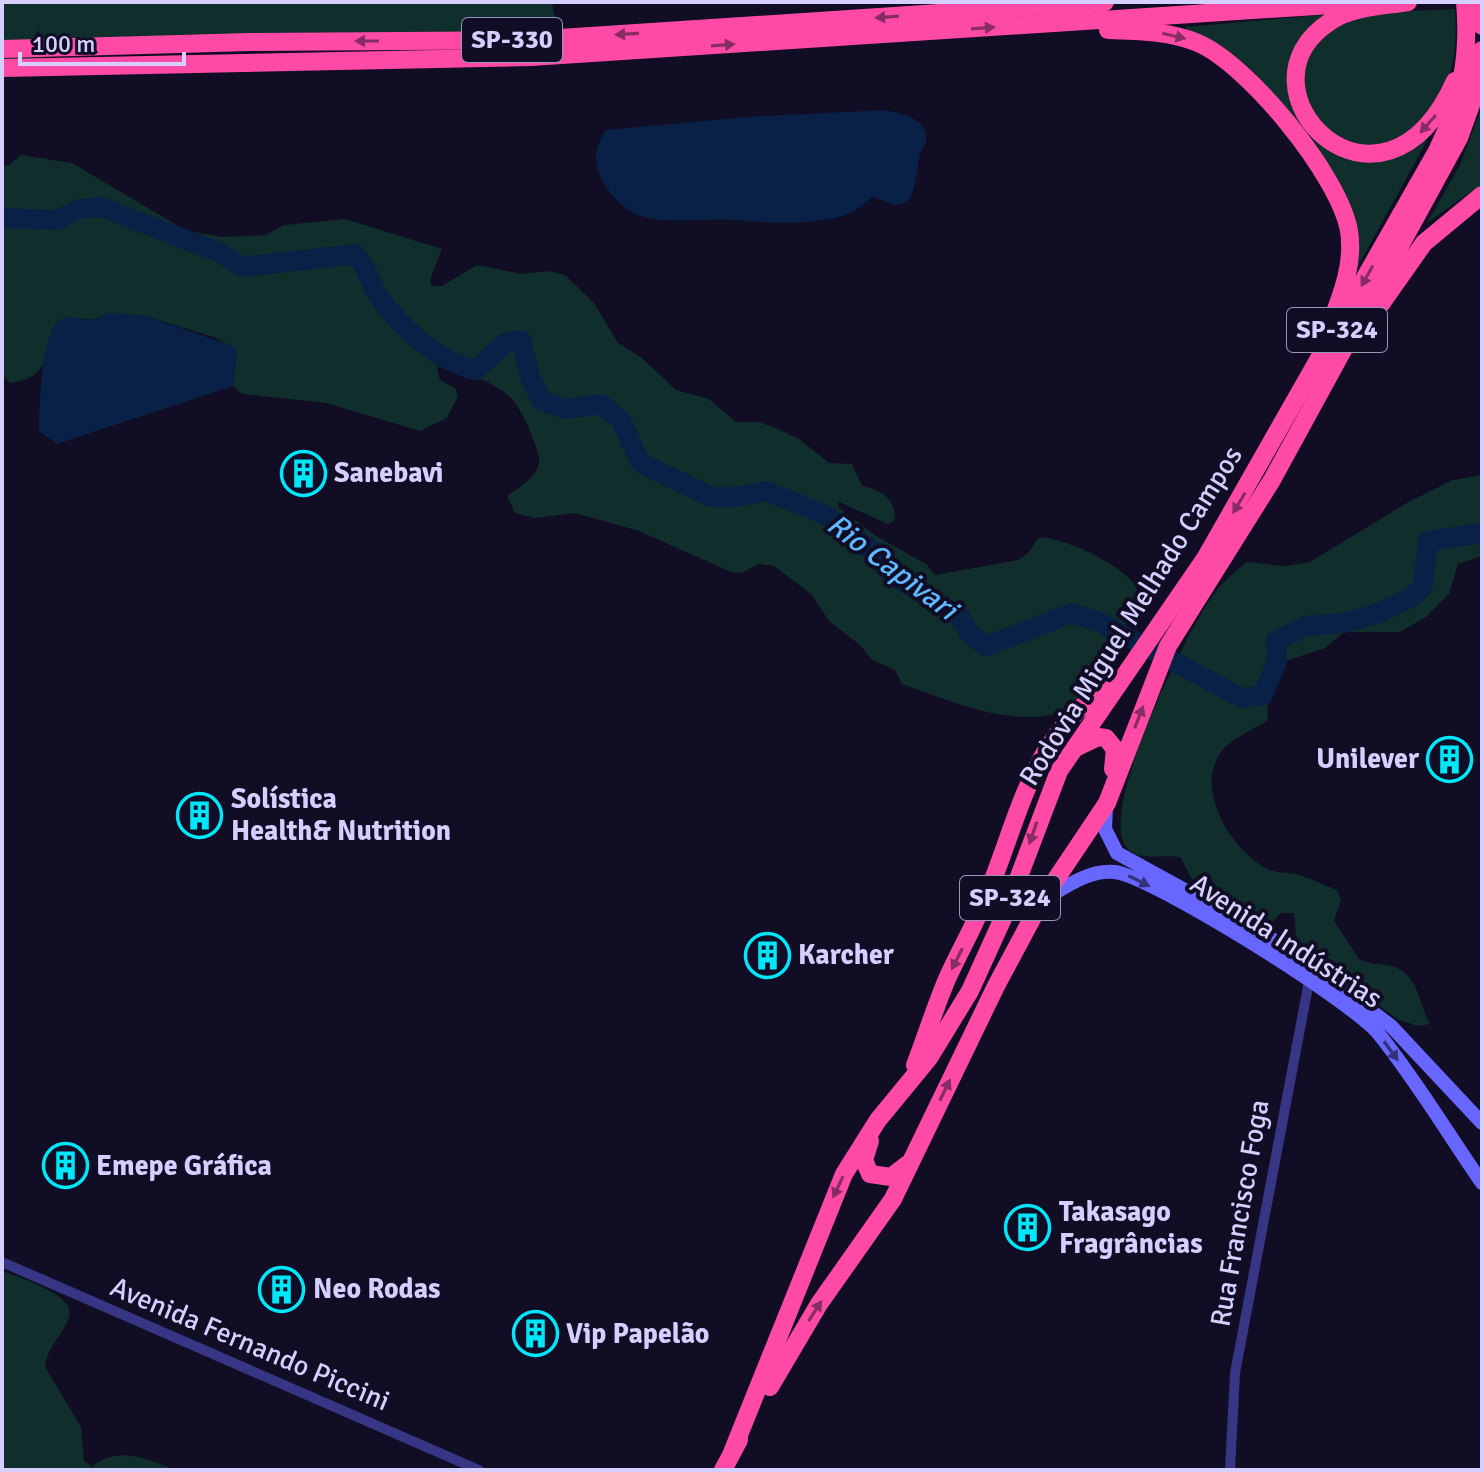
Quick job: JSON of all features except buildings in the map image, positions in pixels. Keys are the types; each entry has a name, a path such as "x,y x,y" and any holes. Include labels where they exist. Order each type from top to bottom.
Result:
{"highway":[{"path":"1020,8 1062,2"},
{"name":"SP-330","path":"2,49 204,43 530,40 1105,2"},
{"name":"SP-330","path":"2,68 531,57 1377,2"},
{"path":"1408,2 1344,15 1322,29 1306,49 1297,73 1297,92 1313,128 1326,141 1361,154 1387,151 1408,143 1439,110 1474,53"},
{"path":"1465,2 1477,26"},
{"path":"1477,26 1480,2"},
{"path":"1013,26 1151,32 1200,44 1244,75 1308,151 1340,199 1350,250 1344,287 1309,396"},
{"name":"Rodovia Miguel Melhado Campos","path":"733,1450 832,1199 856,1152 878,1120 907,1087 970,991 1004,916 1046,797 1073,749 1206,557 1309,396 1459,138 1471,105 1477,26"},
{"path":"1309,396 1416,253 1448,220 1482,195"},
{"name":"Rodovia Miguel Melhado Campos","path":"723,1470 796,1340 893,1199 1042,900 1107,803 1152,683 1180,627 1239,538 1309,396"},
{"path":"907,1087 947,979 975,923 1012,821 1047,747 1066,719 1123,674"},
{"path":"1073,749 1098,737 1113,745 1116,755 1107,803"},
{"path":"878,1120 864,1160 866,1169 876,1177 891,1177 911,1161"}],"street":[{"name":"Avenida Indústrias","path":"1107,803 1105,829 1117,853 1263,933 1376,1031 1482,1183"},
{"name":"Avenida Indústrias","path":"1042,900 1093,873 1119,872 1311,973 1391,1026 1482,1123"},
{"name":"Rua Francisco Foga","path":"1230,1470 1235,1373 1311,973"},
{"name":"Avenida Fernando Piccini","path":"2,1262 479,1470"}],"green space":[{"path":"2,2 552,2 555,18 553,21 530,18 480,27 473,32 67,54 13,62 2,61"},
{"path":"1455,9 1454,55 1446,83 1431,109 1406,135 1397,141 1368,146 1343,140 1323,125 1310,105 1304,82 1307,59 1321,38 1346,23 1372,16"},
{"path":"1332,14 1290,77 1335,152 1430,135 1355,272 1326,165 1185,27"},
{"path":"1482,106 1482,184 1427,223 1460,165"},
{"path":"21,155 72,163 187,231 223,237 266,235 284,225 345,219 442,249 430,280 432,286 442,286 477,265 521,274 548,271 565,275 594,303 618,343 642,358 676,390 709,399 736,422 759,422 799,439 829,463 852,464 862,486 876,490 890,501 895,520 888,524 839,502 838,507 876,536 926,564 935,575 1018,560 1028,553 1038,538 1048,538 1076,546 1120,570 1139,594 1138,618 1126,625 1102,621 1115,633 1119,653 1100,685 1079,703 1056,714 1031,717 978,710 902,684 895,670 872,660 860,645 829,621 811,594 774,566 759,564 741,573 731,572 639,531 575,513 535,518 515,513 507,496 534,475 539,463 537,449 512,399 465,373 437,367 440,380 455,388 458,396 447,418 420,431 326,403 242,394 233,386 237,352 216,338 146,316 109,313 93,320 67,317 52,337 42,366 25,380 10,383 2,375 2,164 8,166"},
{"path":"1482,475 1482,556 1458,564 1449,594 1426,617 1400,632 1344,632 1325,648 1283,662 1267,691 1268,720 1228,745 1219,755 1213,770 1215,803 1230,835 1267,869 1296,874 1337,890 1341,900 1334,921 1359,959 1400,969 1407,975 1430,1024 1418,1026 1399,1020 1312,959 1296,938 1294,913 1281,913 1271,923 1252,917 1229,904 1212,880 1192,879 1180,857 1145,856 1132,852 1127,848 1121,829 1123,800 1147,725 1164,686 1209,601 1231,575 1247,562 1285,566 1310,562 1405,504 1453,480"},
{"path":"2,1271 56,1294 69,1309 69,1317 49,1353 45,1367 81,1427 84,1461 92,1467 102,1460 122,1455 175,1470 2,1470"}],"water":[{"path":"885,110 913,118 924,127 926,134 907,203 894,205 873,197 853,212 827,220 675,221 650,218 632,212 616,199 598,170 598,147 606,130 747,117"},
{"path":"109,313 146,316 233,346 237,352 233,386 57,444 39,431 42,372 48,340 53,328 64,318 91,320"}],"waterway":[{"name":"Rio Capivari","path":"2,218 57,220 79,209 101,207 221,253 242,267 355,254 379,297 409,331 435,352 476,370 505,343 521,340 530,377 542,401 566,409 601,404 620,419 641,463 711,497 736,497 766,491 828,516 850,536 874,551 891,574 959,616 970,634 986,646 1072,613 1099,622 1242,698 1263,695 1277,661 1276,641 1306,626 1344,623 1376,614 1412,597 1423,586 1428,541 1482,533"}],"place":[{"name":"Sanebavi","path":"303,473"},
{"name":"Unilever","path":"1450,759"},
{"name":"Solística Health& Nutrition","path":"200,815"},
{"name":"Karcher","path":"767,955"},
{"name":"Emepe Gráfica","path":"65,1166"},
{"name":"Takasago Fragrâncias","path":"1028,1228"},
{"name":"Neo Rodas","path":"282,1289"},
{"name":"Vip Papelão","path":"535,1334"}]}
